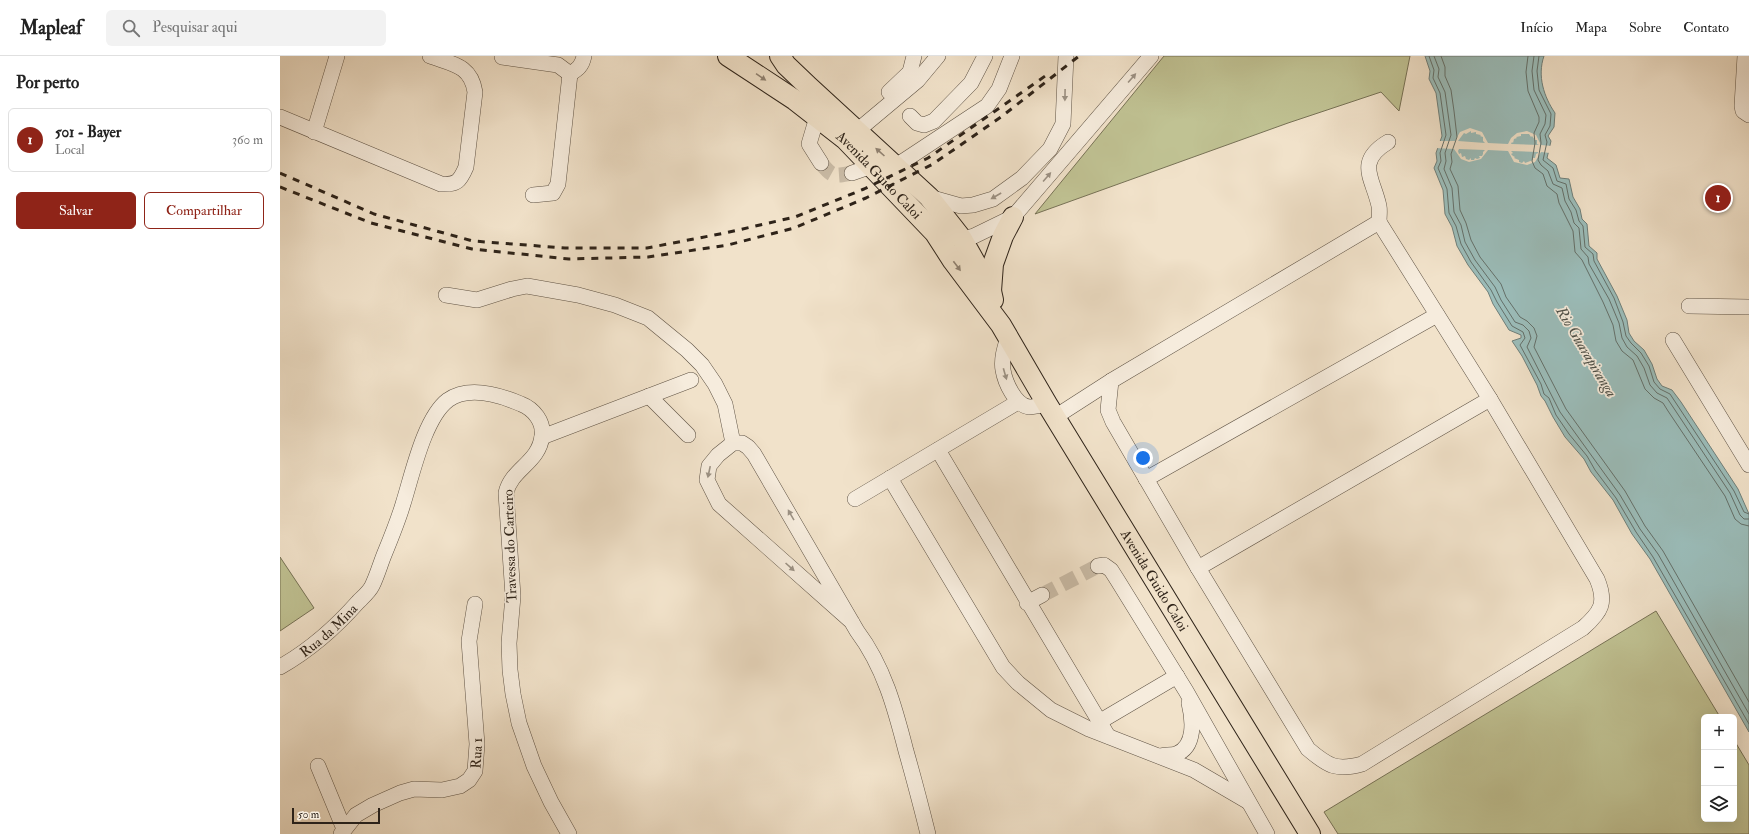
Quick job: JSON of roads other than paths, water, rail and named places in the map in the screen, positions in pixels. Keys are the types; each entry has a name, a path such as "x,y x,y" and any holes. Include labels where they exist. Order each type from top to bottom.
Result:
{"main road":[{"name":"Avenida Guido Caloi","path":"728,56 789,96 845,139 935,233 953,261 1005,331 1051,411 1310,834"},
{"name":"Avenida Guido Caloi","path":"780,56 786,65 929,197 962,239 991,291 1005,331"},
{"path":"991,291 993,264 1003,236 1012,217"},
{"path":"935,233 962,239"}],"street":[{"path":"314,132 337,56"},
{"path":"280,117 441,184 450,185 456,183 462,177 466,168 475,92 474,83 470,75 462,67 430,56"},
{"path":"502,57 578,68 583,63 584,56"},
{"path":"914,56 914,76"},
{"path":"854,128 938,56"},
{"path":"910,116 917,123 924,125 934,121 971,83 984,56"},
{"path":"896,166 987,106 999,89 1012,56"},
{"path":"929,197 961,206 974,205 993,199 1022,178 1050,149 1063,124 1066,56"},
{"path":"962,239 974,236 1012,217 1150,56"},
{"path":"1745,56 1742,106 1743,112 1749,115"},
{"path":"533,195 553,193 558,184 562,65"},
{"path":"817,117 809,144 821,163"},
{"path":"1111,381 1108,410 1113,422 1198,568 1308,749 1324,762 1347,768 1362,764 1583,628 1595,617 1602,605 1603,592 1598,579 1490,399 1379,222 1380,207 1371,183 1369,163 1374,152 1388,142"},
{"path":"852,173 872,166"},
{"path":"1005,331 1002,370 1008,385 1018,402 1029,407 1051,411 1111,381 1379,222"},
{"path":"446,295 477,300 527,286 578,295 648,318 688,350 702,365 715,384 725,404 733,443"},
{"path":"1689,306 1749,307"},
{"path":"1146,479 1437,315"},
{"path":"1673,340 1749,465"},
{"path":"542,437 691,380"},
{"name":"Rua da Mina","path":"280,667 304,653 322,638 347,615 371,587 403,505 410,479 429,427 438,411 449,400 463,394 480,393 500,395 523,405 539,418 542,426 542,437"},
{"path":"649,396 688,435"},
{"path":"1198,568 1490,399"},
{"path":"855,499 1018,402"},
{"name":"Travessa do Carteiro","path":"542,437 530,461 514,475 508,483 506,494 513,596 509,643 510,670 519,723 534,766 551,802 569,834"},
{"path":"852,622 719,504 707,480 710,466 718,454 733,443 742,443 748,446 754,454 852,622 868,645 883,673 894,702 928,834"},
{"path":"938,450 1027,603 1108,736"},
{"path":"890,478 1003,667 1018,683 1051,710 1089,730 1194,770 1247,801"},
{"path":"1098,566 1104,565 1111,570 1186,691 1267,834"},
{"path":"1027,603 1042,595"},
{"name":"Rua 1","path":"342,832 356,815 386,799 414,789 442,790 460,786 469,780 475,771 477,744 469,641 474,604"},
{"path":"1099,722 1177,676"},
{"path":"1160,756 1177,753 1187,745 1192,732 1192,716 1186,691"},
{"path":"318,766 342,832"}],"water":[{"name":"Rio Guarapiranga","path":"1425,56 1544,56 1541,71 1543,86 1551,107 1555,113 1554,127 1548,136 1551,141 1547,158 1556,165 1560,178 1569,179 1573,197 1580,209 1582,219 1587,224 1589,246 1597,253 1597,259 1617,296 1627,320 1629,333 1634,341 1644,350 1652,364 1657,379 1662,386 1672,390 1681,402 1738,489 1749,514 1749,732 1650,559 1632,534 1613,500 1591,472 1584,459 1565,437 1553,417 1522,356 1512,341 1521,338 1521,335 1509,330 1493,304 1488,292 1468,265 1457,246 1452,227 1445,214 1443,190 1434,168 1437,161 1436,153 1442,136 1436,93 1429,79 1430,71"}],"tunnel":[{"path":"821,163 831,174 834,175 852,173"},
{"path":"1042,595 1098,566"}],"railway":[{"path":"280,187 371,223 472,249 569,259 648,257 728,245 794,228 866,198 933,164 1001,117 1079,56"},
{"path":"280,173 374,214 473,241 565,248 647,248 725,233 795,217 864,189 928,158 1048,74"}],"place":[{"name":"501 - Bayer","path":"1718,198"}]}
